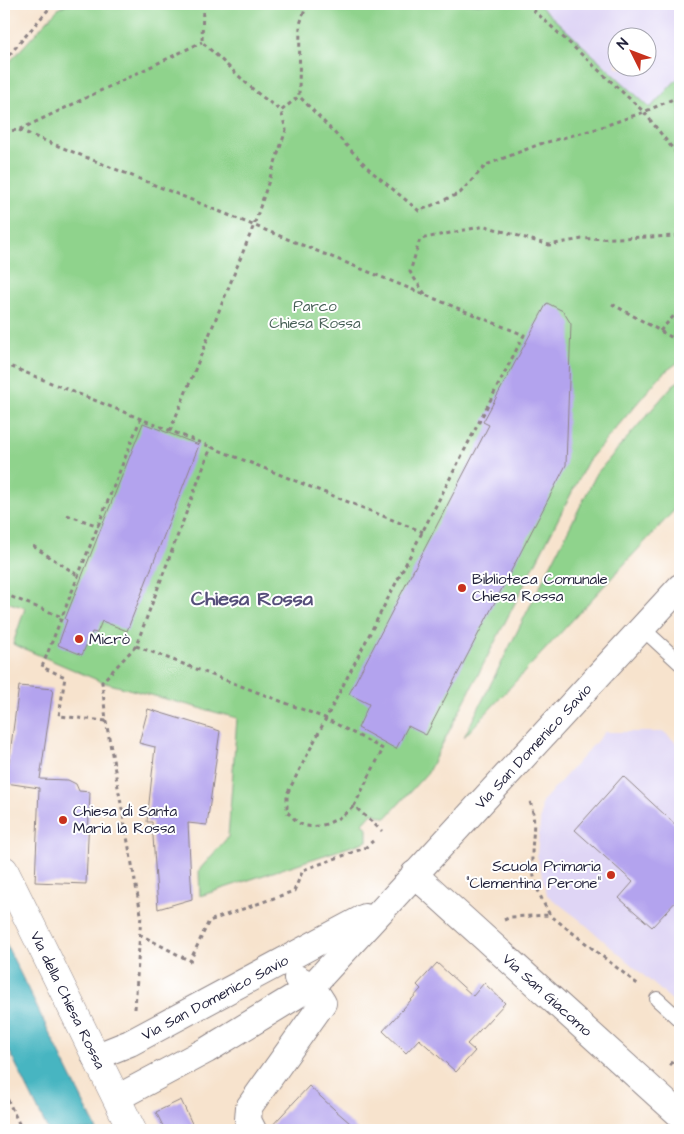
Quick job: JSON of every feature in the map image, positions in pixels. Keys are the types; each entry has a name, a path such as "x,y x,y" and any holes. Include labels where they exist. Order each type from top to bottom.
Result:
{"main road":[{"name":"Via della Chiesa Rossa","path":"4,870 132,1130"}],"street":[{"name":"Via San Domenico Savio","path":"117,1098 207,1050 312,986 680,587"},
{"name":"Via San Giacomo","path":"414,874 680,1115"},
{"name":"Via San Domenico Savio","path":"95,1057 130,1043 386,906"},
{"path":"251,1119 324,1003 312,986 277,966"}],"lane":[{"path":"642,628 680,663"},
{"path":"656,999 680,1020"}],"path":[{"path":"4,61 53,4"},
{"path":"170,431 254,225 286,130 281,111 256,92 202,42 203,4"},
{"path":"307,4 300,24 299,96 371,171 419,210 460,193 486,165 540,144 596,129 644,112 680,96"},
{"path":"527,4 644,112 680,158"},
{"path":"4,136 4,131 19,130 202,42"},
{"path":"281,111 299,96"},
{"path":"19,130 524,335 325,718 287,794 287,812 298,823 308,826 341,818 354,806 383,749 325,718 136,646"},
{"path":"425,294 410,272 420,239 485,226 550,245 582,239 680,236"},
{"path":"612,304 680,342"},
{"path":"660,331 680,309"},
{"path":"4,364 423,532"},
{"path":"106,721 59,716 65,677 42,667 140,420"},
{"path":"135,1014 141,914 106,721 102,682 136,646 210,447"},
{"path":"67,515 98,526"},
{"path":"33,546 79,576"},
{"path":"4,594 62,617"},
{"path":"530,802 534,824 531,858 542,901 550,915 656,999"},
{"path":"354,806 382,831"},
{"path":"139,934 190,961 209,921 294,891 304,870 365,848 373,841"},
{"path":"484,938 510,917 550,915"},
{"path":"670,1065 680,1054"},
{"path":"4,1092 22,1130"}],"shaded area":[{"path":"538,4 680,4 680,76 650,108 618,78 656,78 656,28 606,28 606,67"},
{"name":"Scuola Primaria \"Clementina Perone\"","path":"605,732 664,732 680,746 680,1007 580,920 547,895 537,855 542,802"}],"green space":[{"name":"Parco Chiesa Rossa","path":"67,4 538,4 606,67 606,78 618,78 650,108 680,76 680,361 662,374 588,461 428,772 386,818 372,813 363,823 367,828 367,841 200,896 199,870 228,837 237,718 102,682 13,644 25,608 4,601 4,68 59,8"},
{"path":"680,380 680,504 464,737 597,473 673,385"}],"water":[{"path":"4,940 97,1130 48,1130 4,1040"}],"building":[{"path":"547,303 563,311 571,324 566,465 426,735 408,726 396,749 358,728 369,704 349,694 489,425 483,422"},
{"path":"143,423 199,445 127,631 102,621 97,633 92,632 82,655 58,645 67,620 65,619"},
{"path":"19,686 53,689 40,779 68,780 76,784 79,791 90,792 86,884 35,882 39,788 6,783"},
{"path":"148,709 220,731 207,825 188,823 192,899 158,909 152,822 147,822 155,747 139,743"},
{"path":"623,776 680,829 680,897 652,927 619,898 633,882 575,830"},
{"path":"437,963 473,996 484,983 505,1003 467,1044 475,1051 456,1072 419,1039 406,1053 383,1031 421,989 417,985"},
{"path":"309,1086 335,1110 358,1130 268,1130"},
{"path":"181,1100 195,1130 165,1130 156,1112"}],"place":[{"name":"Biblioteca Comunale Chiesa Rossa","path":"462,588"},
{"name":"Micrò","path":"79,639"},
{"name":"Chiesa di Santa Maria la Rossa","path":"63,820"},
{"name":"Scuola Primaria \"Clementina Perone\"","path":"611,875"}],"district":[{"name":"Chiesa Rossa","path":"252,599"}]}
